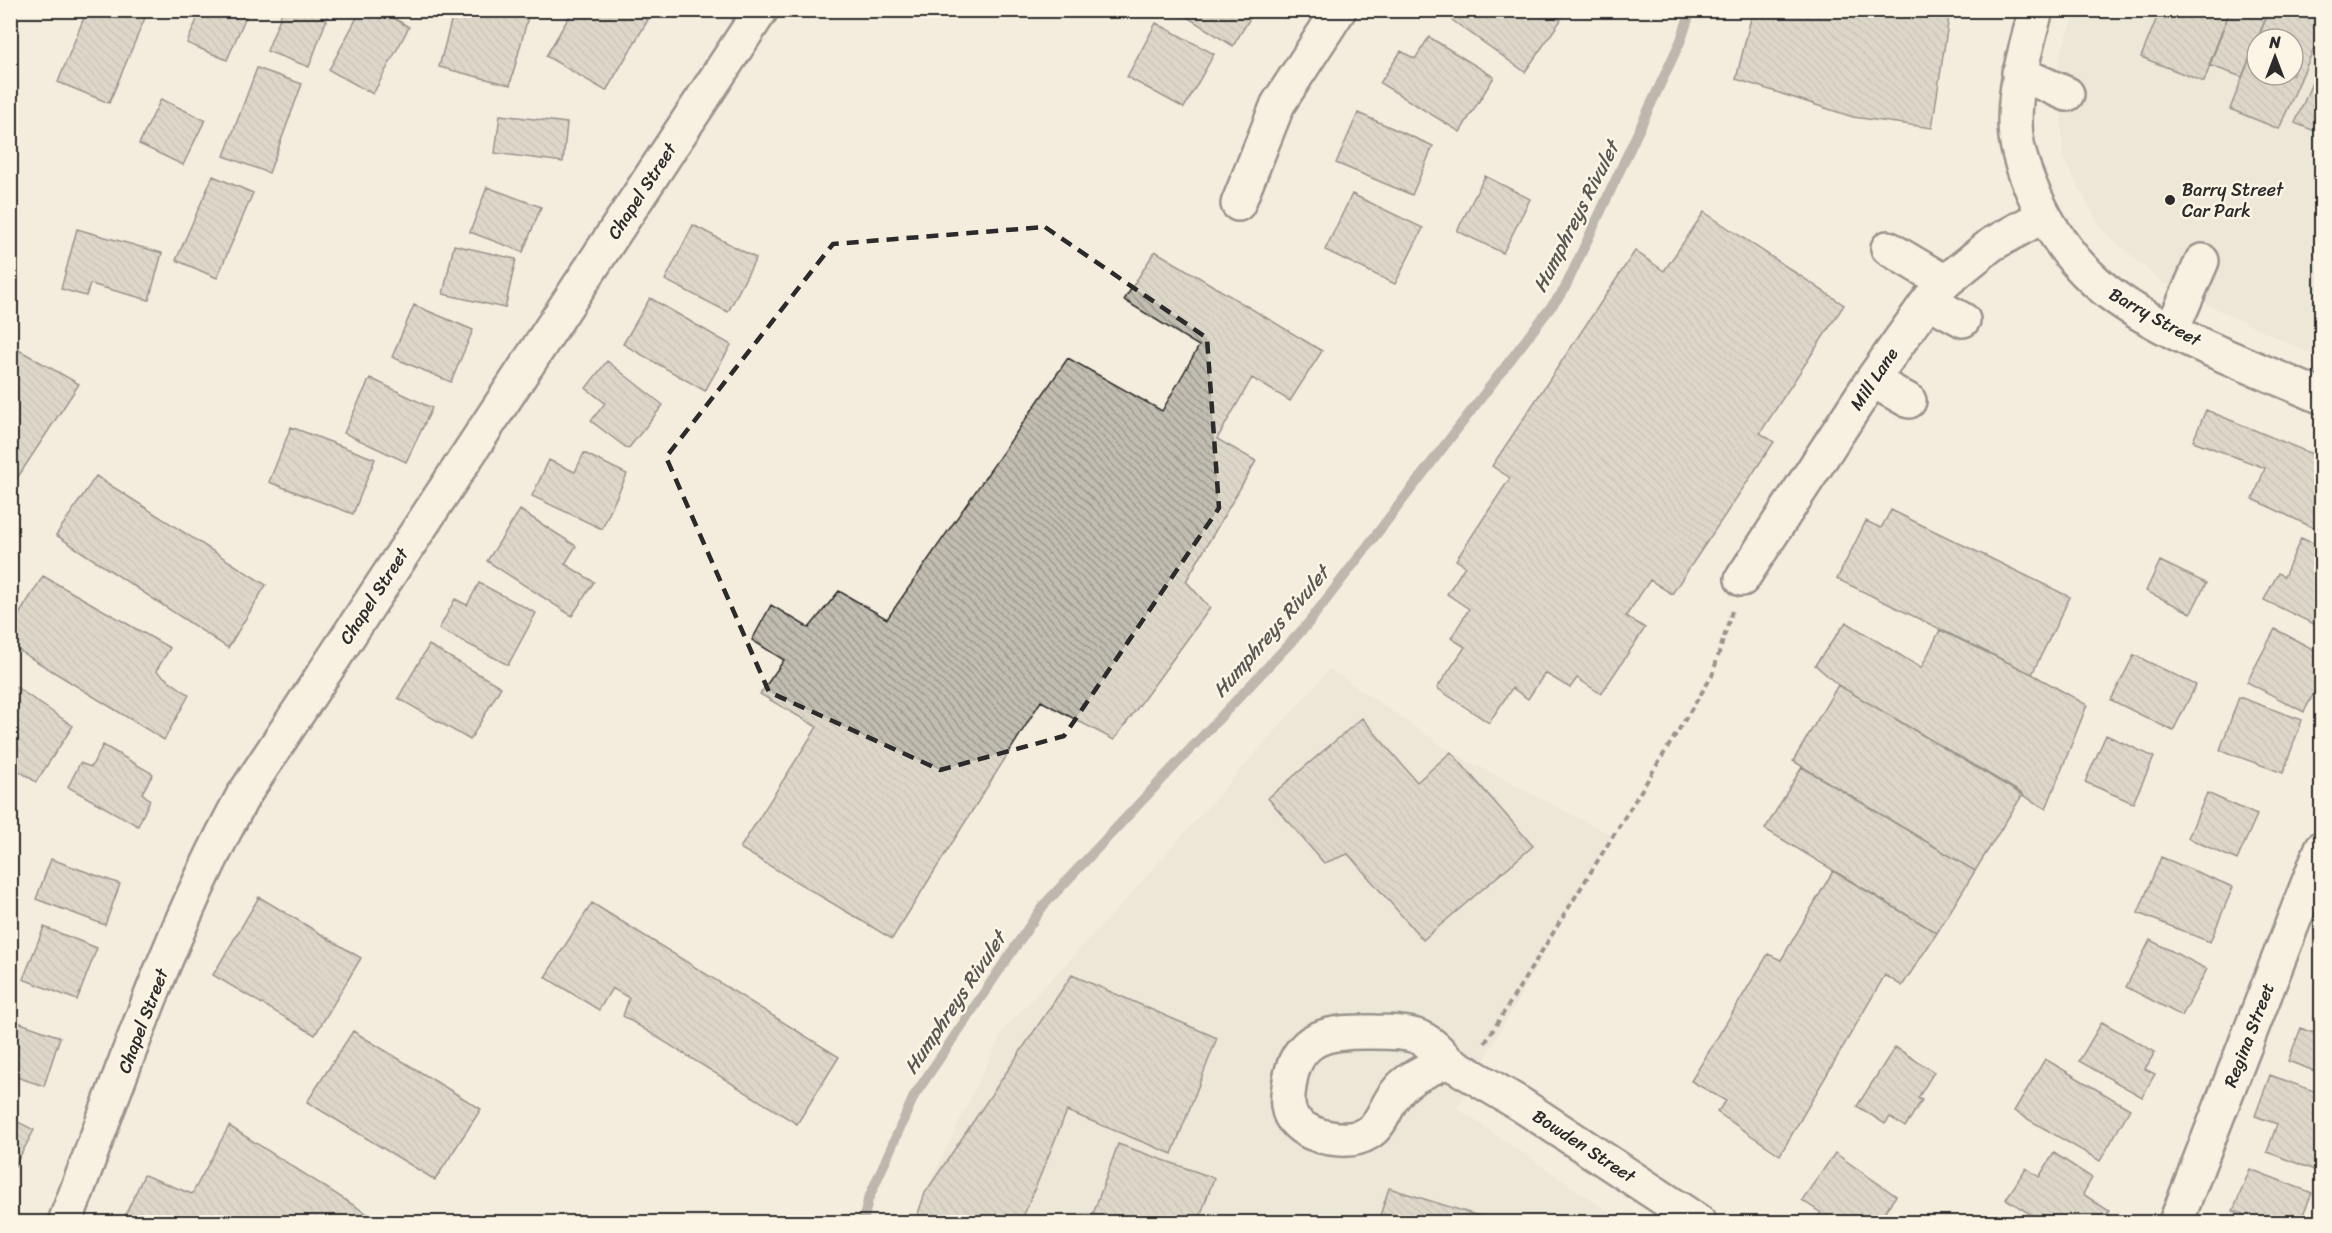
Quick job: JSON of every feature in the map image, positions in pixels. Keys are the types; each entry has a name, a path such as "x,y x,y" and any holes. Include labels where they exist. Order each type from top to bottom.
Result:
{"street":[{"name":"Chapel Street","path":"64,1222 183,918 211,855 243,796 761,10"},
{"path":"1238,204 1278,104 1340,10"},
{"name":"Barry Street","path":"2036,10 2019,73 2015,125 2029,182 2043,216 2075,261 2096,283 2121,301 2172,330 2322,398"},
{"path":"2019,73 2067,94"},
{"name":"Mill Lane","path":"1742,579 1872,380 1937,291 1992,244 2043,216"},
{"path":"1888,248 1937,291 1963,320"},
{"path":"2172,330 2202,261"},
{"path":"1872,380 1909,401"},
{"name":"Regina Street","path":"2176,1222 2322,848"},
{"name":"Bowden Street","path":"1457,1066 1398,1089 1380,1122 1368,1133 1354,1138 1331,1138 1312,1131 1296,1122 1289,1110 1289,1082 1296,1059 1304,1047 1324,1036 1361,1031 1401,1032 1422,1037 1434,1044 1457,1066 1699,1222"}],"path":[{"path":"1457,1066 1712,676 1742,579"}],"highlighted area":[{"path":"1045,227 1207,338 1219,508 1064,736 940,770 769,692 666,457 833,244"}],"shaded area":[{"path":"2077,11 2321,11 2321,359 2163,283 2102,230 2063,158 2059,57"},
{"path":"1330,669 1451,752 1611,835 1457,1108 1623,1222 915,1222 925,1193 1004,1029 1113,914"}],"building":[{"path":"87,10 127,10 145,18 109,103 58,82"},
{"path":"201,10 238,10 247,14 227,60 187,43"},
{"path":"283,10 329,13 309,67 267,51"},
{"path":"361,10 380,10 409,27 373,94 329,70"},
{"path":"454,10 517,10 529,13 510,85 439,67"},
{"path":"573,10 632,10 648,20 606,91 546,56"},
{"path":"1176,10 1255,10 1233,46"},
{"path":"1438,10 1547,10 1561,20 1525,72"},
{"path":"1753,10 1950,10 1932,128 1853,117 1736,79"},
{"path":"2160,10 2230,10 2204,82 2141,57"},
{"path":"2230,10 2269,10 2262,27 2245,27 2245,70 2242,77 2209,65"},
{"path":"2269,10 2322,10 2322,30 2305,69 2305,27 2263,27"},
{"path":"1156,23 1214,54 1184,108 1127,77"},
{"path":"1429,37 1494,77 1460,132 1380,83 1401,51 1415,59"},
{"path":"2322,59 2322,134 2295,123"},
{"path":"257,68 302,84 269,173 224,156"},
{"path":"2245,71 2245,87 2297,87 2279,129 2230,109"},
{"path":"161,99 205,120 183,165 139,144"},
{"path":"1358,113 1433,146 1412,195 1336,163"},
{"path":"500,115 567,123 563,162 495,153"},
{"path":"213,176 253,193 217,278 176,260"},
{"path":"1485,176 1530,199 1503,253 1457,231"},
{"path":"487,187 541,207 523,252 470,232"},
{"path":"1352,194 1423,228 1395,284 1325,250"},
{"path":"1704,212 1844,305 1760,433 1774,442 1672,594 1650,580 1626,616 1645,628 1601,694 1577,678 1570,688 1545,673 1528,699 1512,688 1489,723 1437,688 1465,647 1451,638 1469,609 1447,594 1465,566 1456,560 1510,478 1492,466 1635,251 1664,271"},
{"path":"693,225 756,258 728,312 665,280"},
{"path":"77,229 162,253 149,300 90,284 86,296 61,289"},
{"path":"454,245 516,259 505,308 443,294"},
{"path":"1155,251 1322,351 1290,401 1252,378 1217,439 1256,461 1186,581 1210,608 1114,740 1041,701 892,939 740,848 817,727 760,694 784,660 752,640 771,605 809,628 839,591 887,619 1068,358 1162,411 1199,346 1124,300"},
{"path":"650,298 731,345 705,391 623,344"},
{"path":"414,305 473,330 451,382 392,357"},
{"path":"10,345 79,384 10,489"},
{"path":"607,361 663,405 628,449 591,421 605,403 586,388"},
{"path":"370,378 432,408 406,462 344,433"},
{"path":"2206,410 2322,458 2322,532 2253,499 2265,468 2193,441"},
{"path":"291,427 375,459 353,514 269,482"},
{"path":"584,453 627,474 602,529 532,496 549,460 575,472"},
{"path":"96,476 266,585 228,648 56,535"},
{"path":"520,510 576,546 565,564 594,582 572,616 487,561"},
{"path":"1891,510 2070,597 2032,674 1837,579 1866,521 1881,528"},
{"path":"2301,538 2322,547 2322,628 2264,600 2278,573 2284,577"},
{"path":"2160,561 2206,583 2191,613 2146,591"},
{"path":"43,576 170,648 156,671 189,695 164,740 10,645 10,629"},
{"path":"479,583 536,613 508,665 439,629 455,599 467,605"},
{"path":"1846,622 1921,668 1940,630 2032,674 2087,705 2046,809 1838,685 1815,665"},
{"path":"2275,629 2322,654 2322,693 2315,691 2304,712 2247,682"},
{"path":"429,645 501,687 470,740 398,698"},
{"path":"2134,655 2196,685 2173,731 2111,700"},
{"path":"10,683 73,726 36,782 10,765"},
{"path":"1838,685 2023,794 1975,871 1793,761"},
{"path":"2239,697 2302,720 2283,773 2220,750"},
{"path":"1362,718 1417,782 1451,752 1533,846 1423,940 1348,854 1324,863 1268,798"},
{"path":"2106,735 2154,757 2133,803 2085,782"},
{"path":"103,745 153,774 142,793 150,800 138,826 68,787 80,763 91,767"},
{"path":"1802,767 1975,871 1937,933 1765,829"},
{"path":"2207,793 2257,815 2237,860 2188,838"},
{"path":"2161,857 2233,887 2210,942 2138,913"},
{"path":"51,859 120,884 105,925 36,899"},
{"path":"1833,871 1937,933 1902,986 1885,975 1780,1155 1717,1112 1726,1101 1691,1081 1768,954 1781,960"},
{"path":"259,897 361,958 315,1035 213,975"},
{"path":"592,903 839,1057 797,1124 623,1016 629,998 612,988 599,1010 545,977"},
{"path":"44,927 97,948 77,1000 23,979"},
{"path":"2150,940 2207,969 2182,1016 2126,987"},
{"path":"1072,975 1217,1038 1172,1154 1067,1111 1021,1222 915,1222 925,1193"},
{"path":"12,1020 60,1037 44,1086 10,1075"},
{"path":"2102,1022 2155,1052 2145,1069 2155,1074 2142,1097 2079,1061"},
{"path":"2301,1028 2322,1036 2322,1074 2288,1061"},
{"path":"353,1031 481,1109 435,1180 307,1102"},
{"path":"1895,1047 1934,1072 1918,1098 1922,1100 1905,1127 1890,1117 1885,1124 1857,1106"},
{"path":"2045,1059 2130,1109 2100,1161 2014,1111"},
{"path":"2270,1075 2322,1094 2322,1159 2317,1171 2267,1152 2277,1124 2255,1116"},
{"path":"10,1118 34,1130 10,1175"},
{"path":"229,1126 380,1222 122,1222 144,1175 192,1194"},
{"path":"1118,1144 1214,1178 1198,1222 1077,1222 1080,1214 1093,1214"},
{"path":"1835,1153 1896,1196 1877,1222 1814,1222 1821,1213 1802,1200"},
{"path":"2054,1153 2092,1178 2083,1194 2109,1211 2102,1222 2043,1222 2006,1199 2026,1168 2039,1177"},
{"path":"2250,1169 2312,1193 2300,1222 2240,1222 2243,1214 2233,1211"},
{"path":"1389,1188 1498,1222 1378,1222"}],"waterway":[{"name":"Humphreys Rivulet","path":"863,1222 868,1200 914,1096 1043,906 1306,626 1564,290 1681,40 1691,10"}],"place":[{"name":"Barry Street Car Park","path":"2170,200"}]}
